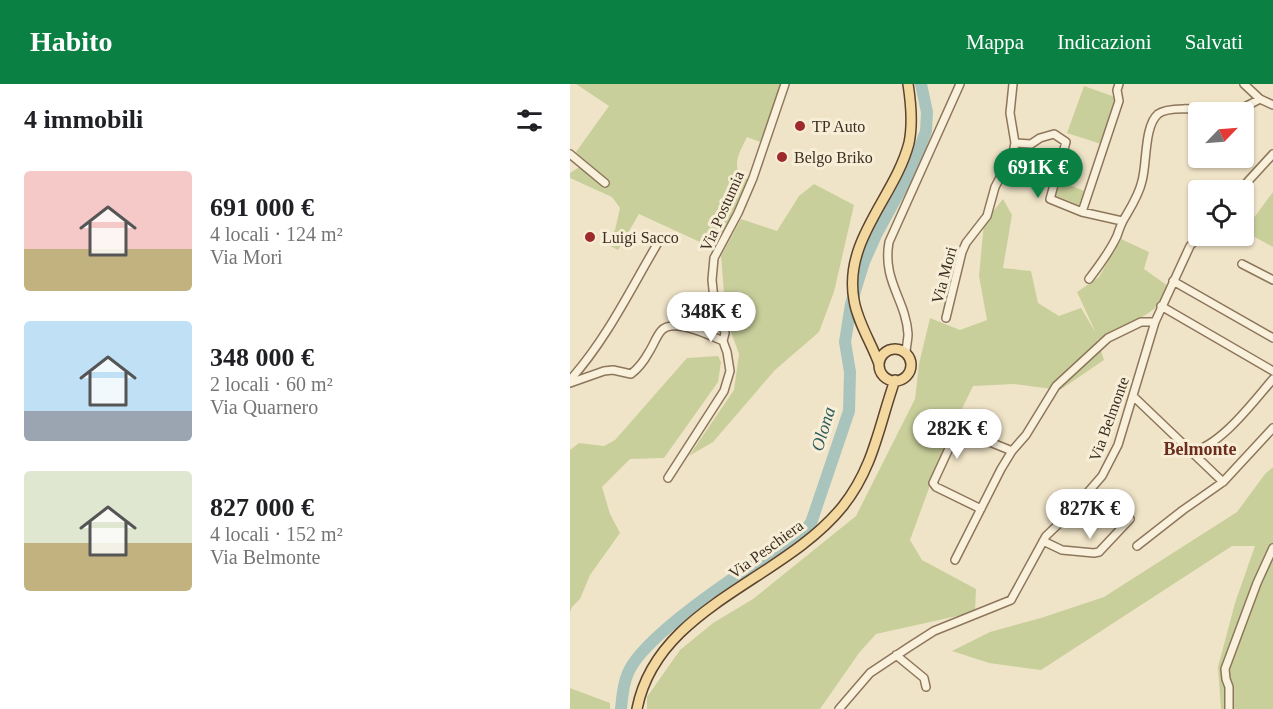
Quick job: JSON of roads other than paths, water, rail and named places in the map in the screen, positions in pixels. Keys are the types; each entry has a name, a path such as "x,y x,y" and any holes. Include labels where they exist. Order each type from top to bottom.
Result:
{"main road":[{"name":"Via Peschiera","path":"890,396 885,376 854,301 853,273 862,238 897,176 909,142 911,111 908,84"},
{"path":"869,339 890,350 903,351"},
{"path":"879,364 882,355 890,350"},
{"name":"Via Peschiera","path":"637,709 639,695 650,668 663,649 695,619 798,548 842,507 870,461 896,380 904,377 910,370 910,361 903,351"},
{"path":"885,376 896,380"}],"street":[{"name":"Via Postumia","path":"668,478 724,391 730,371 723,341 725,333 714,299 712,280 714,258 746,195 785,84"},
{"name":"Via Peschiera","path":"903,351 908,336 889,273 887,262 889,242 960,84"},
{"path":"1014,84 1010,113 1015,143 1031,144 1040,138 1054,134 1066,142 1050,199 1083,212 1122,221"},
{"path":"1083,212 1119,101 1117,90 1119,84"},
{"path":"1244,84 1260,99 1273,105"},
{"path":"1254,102 1260,99"},
{"path":"1089,279 1116,238 1122,221 1142,184 1146,168 1148,137 1153,122 1158,114 1168,110 1188,110"},
{"name":"Via Mori","path":"946,318 962,252 966,243 987,216 995,187 1013,153 1015,143"},
{"path":"570,154 605,183"},
{"path":"1249,180 1273,154"},
{"path":"570,381 603,337 659,241"},
{"name":"Via Belmonte","path":"839,709 870,673 896,655 934,631 1011,600 1046,536 1102,476 1118,445 1155,322 1190,246"},
{"path":"1242,264 1273,280"},
{"path":"1173,280 1273,338"},
{"path":"1161,306 1273,370"},
{"path":"955,560 1012,451 1026,435 1056,386 1108,338 1141,322 1155,322"},
{"path":"570,381 604,371 613,370 631,374 638,369 661,331 667,326 686,327 723,341"},
{"path":"1191,452 1205,448 1218,439 1273,379"},
{"path":"1133,396 1223,482"},
{"path":"1137,546 1223,482 1273,428"},
{"path":"981,509 936,487 933,483 958,429 1012,451"},
{"path":"1043,541 1062,550 1099,552 1130,519"},
{"path":"1229,709 1229,687 1225,669 1257,583 1273,548"},
{"path":"896,655 924,678 926,687"}],"waterway":[{"name":"Olona","path":"621,709 628,673 636,659 650,644 687,612 745,570 794,539 811,523 849,411 850,372 845,342 851,304 864,262 913,167 926,131 927,112 921,84"}],"place":[{"name":"TP Auto","path":"800,126"},
{"name":"Belgo Briko","path":"782,157"},
{"name":"Luigi Sacco","path":"590,237"}],"district":[{"name":"Belmonte","path":"1200,449"}]}
